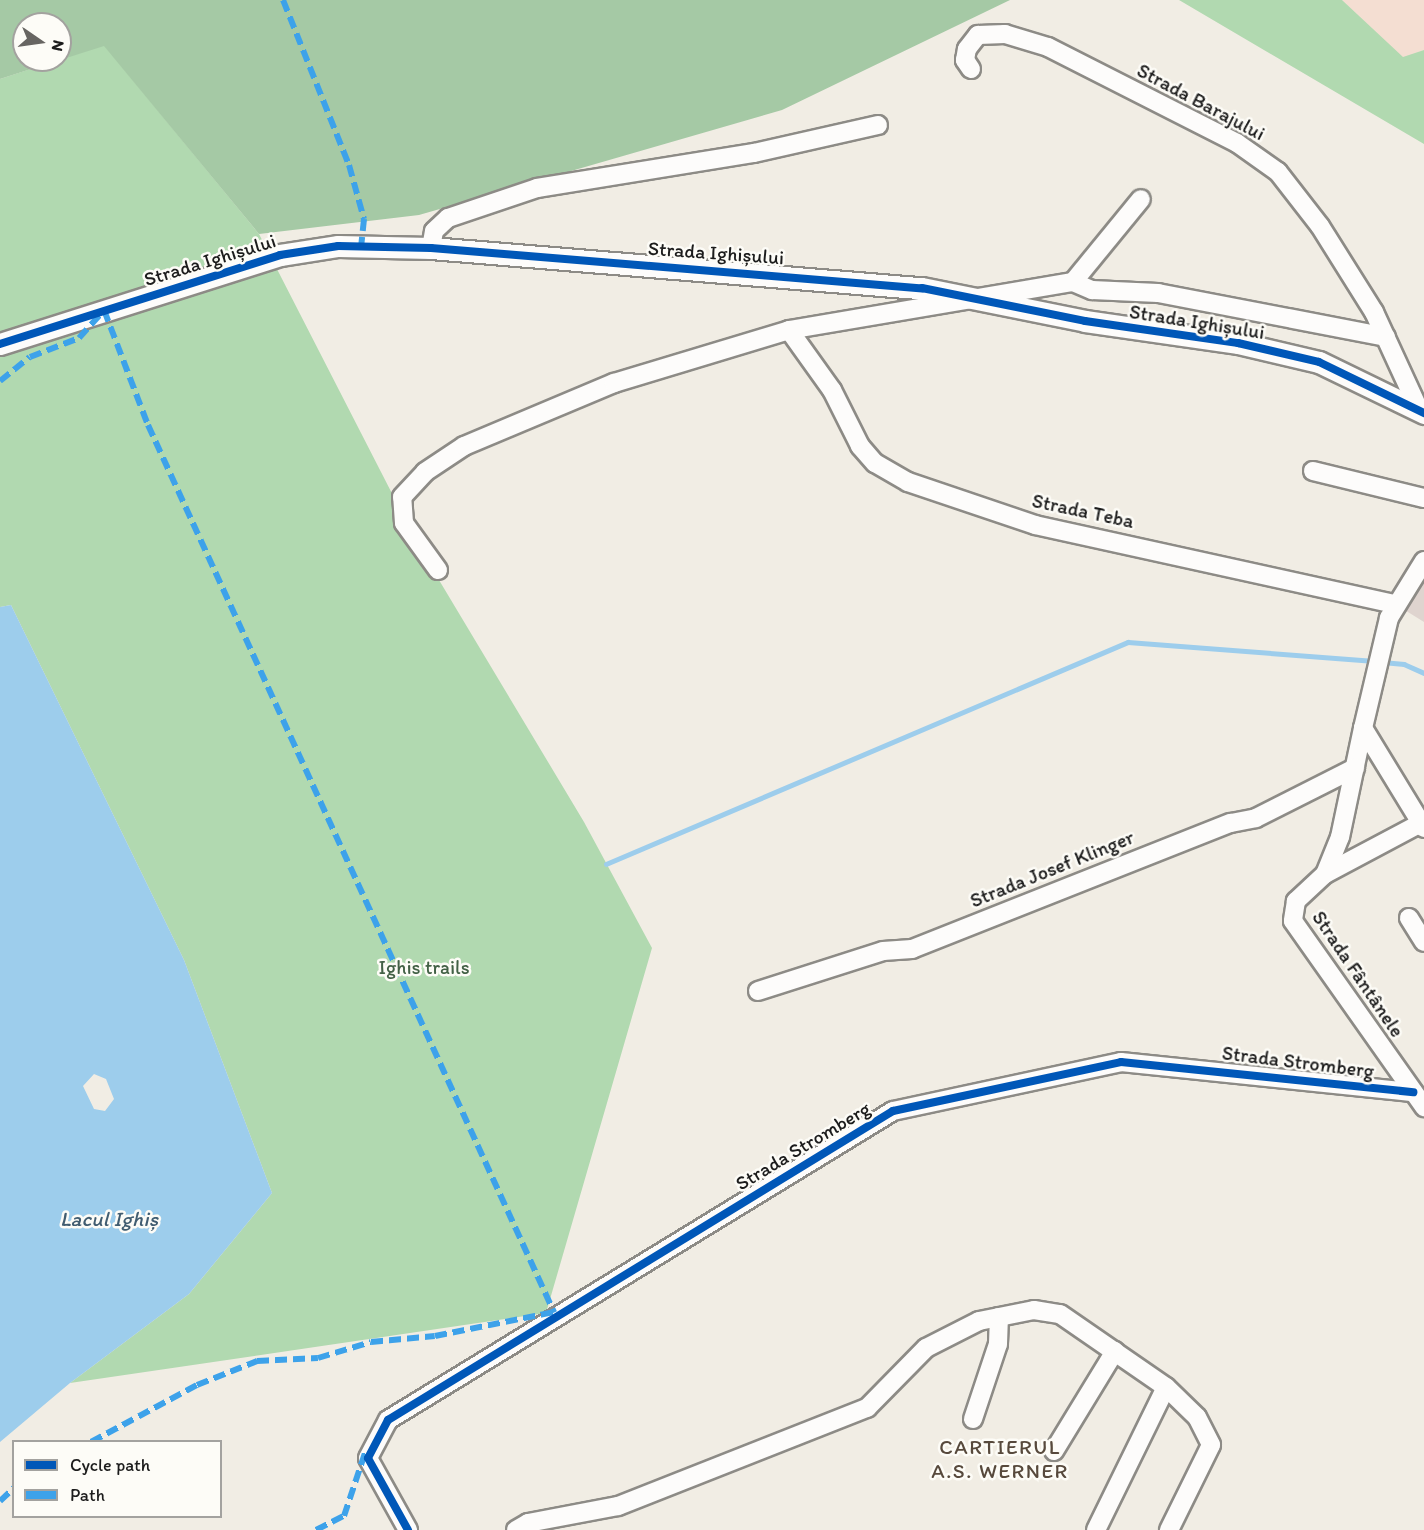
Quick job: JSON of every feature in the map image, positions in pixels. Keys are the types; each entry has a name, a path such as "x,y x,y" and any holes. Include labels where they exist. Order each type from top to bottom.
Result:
{"street":[{"name":"Strada Barajului","path":"971,69 965,60 966,49 978,35 1005,34 1048,47 1237,143 1278,172 1320,225 1386,337 1422,412"},
{"path":"431,248 434,231 448,218 537,188 754,153 878,126"},
{"path":"1073,282 1141,199"},
{"name":"Strada Ighișului","path":"0,344 280,255 338,246 431,248 777,274 922,288 1085,321 1238,343 1319,362 1422,412"},
{"path":"438,570 404,523 402,497 425,472 464,446 614,383 789,330 1073,282 1092,290 1158,293 1386,337"},
{"name":"Strada Teba","path":"789,330 832,390 860,446 875,463 908,482 1035,525 1392,611"},
{"path":"1313,471 1424,498"},
{"path":"1392,611 1424,561"},
{"name":"Strada Fântânele","path":"1392,611 1370,689 1364,728 1340,837 1325,874 1296,900 1292,914 1296,929 1424,1107"},
{"path":"1325,874 1422,825 1364,728"},
{"name":"Strada Josef Klinger","path":"758,991 883,951 912,949 1231,823 1256,818 1355,768"},
{"path":"1409,918 1424,942"},
{"name":"Strada Stromberg","path":"408,1530 368,1458 388,1420 893,1111 1121,1062 1413,1092"},
{"path":"516,1530 528,1523 618,1506 867,1408 926,1348 979,1321 1034,1310 1060,1314 1166,1387 1197,1417 1211,1445 1168,1530"},
{"path":"973,1419 998,1344 999,1317"},
{"path":"1054,1451 1115,1351"},
{"path":"1096,1530 1166,1387"}],"shaded area":[{"path":"1342,0 1424,0 1424,50 1403,58"},
{"path":"1424,561 1424,622 1395,604"}],"green space":[{"path":"0,0 1010,0 782,110 419,215 259,234 104,46 72,56 72,12 12,12 12,72 22,72 0,79"},
{"path":"1179,0 1342,0 1403,57 1424,50 1424,144"},
{"name":"Ighis trails","path":"104,45 259,234 421,550 584,822 652,948 546,1313 70,1383 189,1294 272,1193 184,960 11,605 0,607 0,79 21,72 72,72 72,55"}],"water":[{"name":"Lacul Ighiș","path":"11,605 184,960 272,1193 189,1294 70,1383 0,1442 0,607","holes":["94,1074 106,1079 114,1099 105,1111 94,1109 83,1086"]}],"waterway":[{"path":"606,864 1128,642 1374,661"},
{"path":"1382,662 1404,664 1424,673"}],"marked path":[{"path":"283,0 349,165 364,219 361,246"},
{"path":"0,381 30,357 79,338 104,310 148,425 554,1312"},
{"path":"95,1440 197,1385 257,1361 318,1358 371,1342 435,1336 554,1312"},
{"path":"316,1530 344,1516 366,1450"},
{"path":"0,1501 12,1490"}],"cycle path":[{"path":"0,344 280,255 338,246 431,248 922,288 1085,321 1238,343 1319,362 1424,413"},
{"path":"408,1530 368,1458 388,1420 893,1111 1121,1062 1413,1092"}],"district":[{"name":"CARTIERUL A.S. WERNER","path":"1000,1459"}]}
